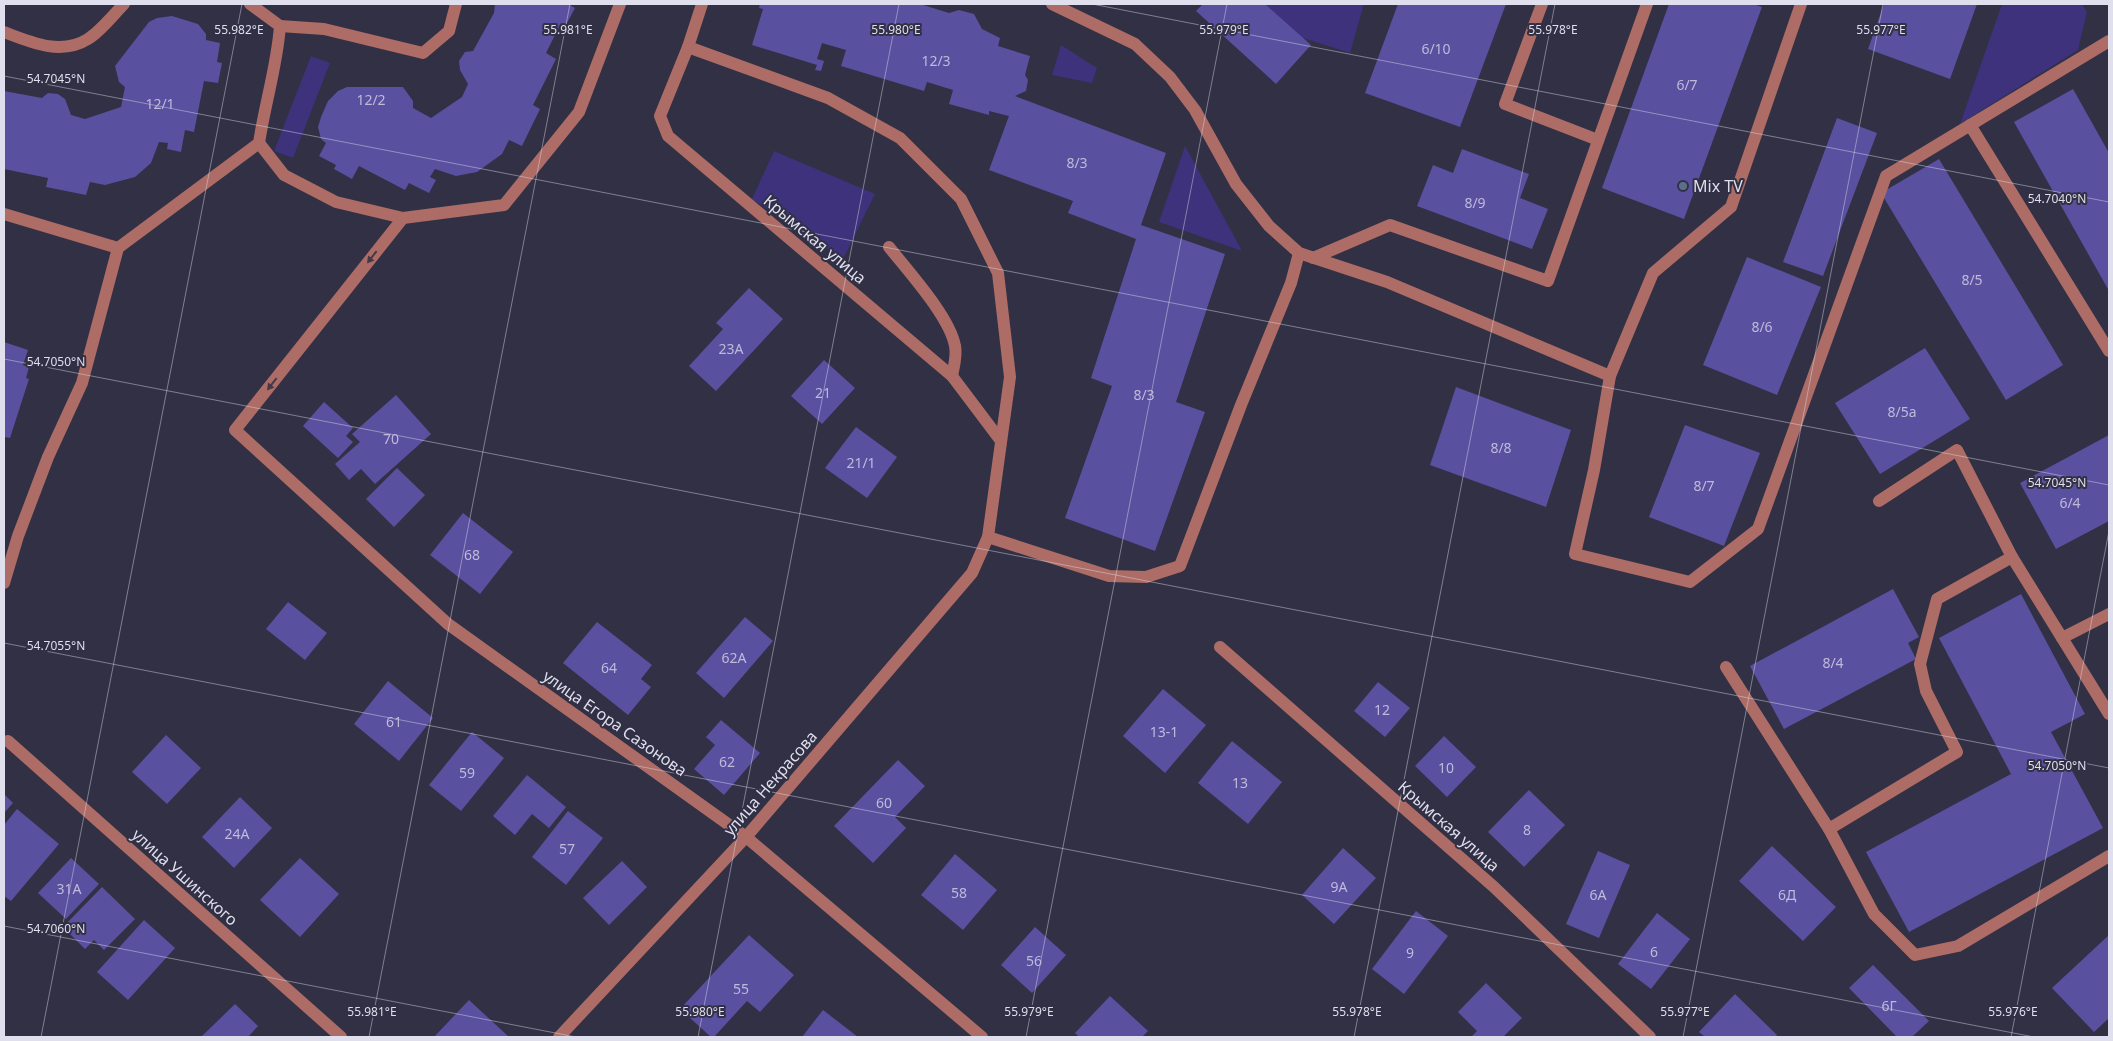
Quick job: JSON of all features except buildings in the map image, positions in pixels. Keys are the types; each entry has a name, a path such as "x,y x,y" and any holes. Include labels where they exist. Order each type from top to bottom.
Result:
{"street":[{"path":"4,32 32,43 65,48 88,39 124,4"},
{"path":"250,4 280,26 324,29 423,53 449,31 456,4"},
{"path":"259,143 284,176 336,202 403,218 504,205 579,112 620,4"},
{"name":"Крымская улица","path":"702,4 688,47 660,116 668,136 952,376 1001,441"},
{"path":"1052,4 1135,44 1170,77 1195,110 1236,184 1269,226 1299,253 1387,282 1610,376"},
{"path":"1542,4 1505,104 1598,140"},
{"path":"1313,258 1390,226 1548,281 1646,4"},
{"path":"1801,4 1731,207 1653,273 1610,376 1594,470 1575,554 1690,582 1758,529 1886,176 2109,42"},
{"path":"4,583 18,536 48,457 82,383 118,248 259,143 264,109 278,57 280,26"},
{"name":"улица Некрасова","path":"559,1037 746,837 972,573 988,537 1010,377 998,274 960,199 900,138 884,129 828,98 688,47"},
{"path":"1970,125 2109,351"},
{"path":"4,214 118,248"},
{"name":"улица Егора Сазонова","path":"403,218 236,430 448,624 746,837 982,1037"},
{"path":"889,247 938,309 955,344 956,360 952,376"},
{"path":"988,537 1109,576 1146,577 1180,566 1241,404 1292,283 1299,253"},
{"path":"1879,501 1957,450 2012,557 2109,714"},
{"path":"1830,828 1956,752 1926,691 1920,664 1937,599 2012,557"},
{"path":"2062,638 2109,614"},
{"name":"Крымская улица","path":"1220,647 1494,888 1650,1037"},
{"path":"1726,667 1830,828 1874,914 1915,954 1958,946 2109,856"},
{"name":"улица Ушинского","path":"8,741 341,1037"}],"shaded area":[{"path":"1198,4 1364,4 1350,53"},
{"path":"2002,4 2082,4 2087,12 2078,50 1960,124"},
{"path":"1061,45 1097,68 1092,83 1052,75"},
{"path":"311,56 330,63 293,158 274,151"},
{"path":"1185,146 1242,251 1159,222"},
{"path":"774,151 875,194 843,259 752,199"}],"place":[{"name":"Mix TV","path":"1683,186"}]}
